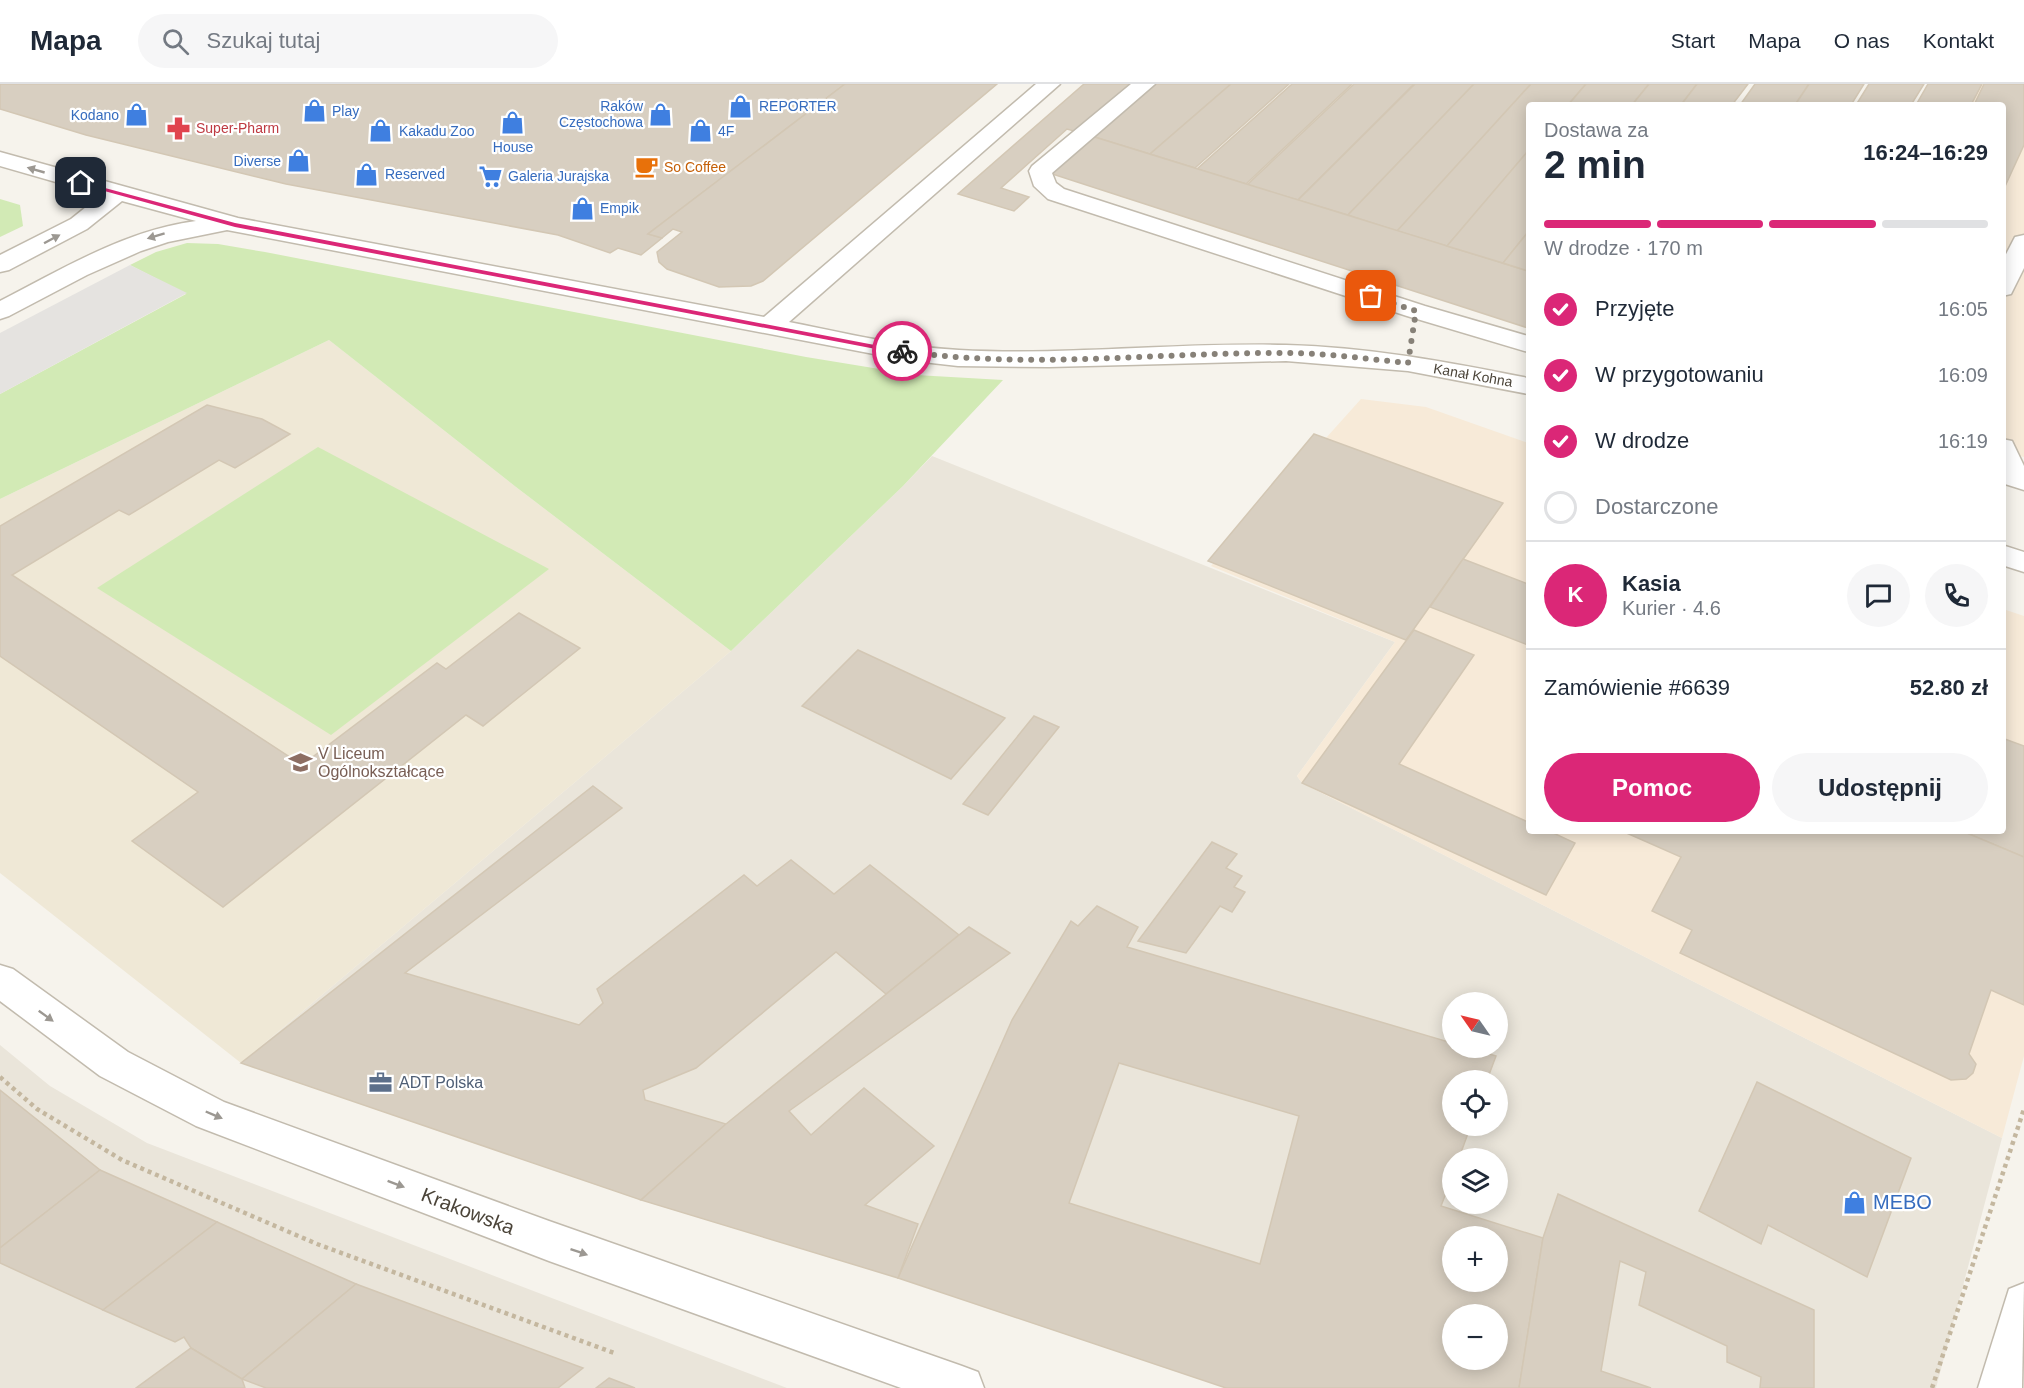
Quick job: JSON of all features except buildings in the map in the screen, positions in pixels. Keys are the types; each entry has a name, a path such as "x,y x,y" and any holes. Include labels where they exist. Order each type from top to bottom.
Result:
{"street":[{"path":"768,327 1048,84"},
{"path":"1143,84 1040,171 1046,186 1056,194 1412,337 1526,344"},
{"name":"Kanał Kohna","path":"0,159 235,225 905,352 958,358 1049,359 1286,353 1412,337 1526,385"},
{"path":"0,265 79,224 117,193"},
{"path":"0,311 124,248 160,234 195,227 235,225"},
{"path":"2006,280 2024,242"},
{"path":"2006,457 2014,478"},
{"path":"2006,556 2024,562"},
{"name":"Krakowska","path":"0,980 114,1064 210,1114 549,1241 962,1388"},
{"path":"2000,1388 2024,1304"}],"path":[{"path":"0,1077 37,1109 122,1160 317,1244 617,1354"},
{"path":"1932,1388 2024,1109"}],"shaded area":[{"path":"1982,84 2024,84 2024,457 2006,453 2006,102 1973,102"},
{"path":"130,265 187,293 0,394 0,333"},
{"name":"V Liceum Ogólnokształcące","path":"329,340 516,487 731,651 241,1063 0,873 0,499"},
{"path":"1361,399 1426,407 1526,442 1526,834 2006,834 2006,610 2024,616 2024,1056 2002,1138 1302,783 1297,776 1395,642 1211,566"},
{"path":"932,456 1395,642 1297,776 1302,783 2002,1138 1936,1388 1226,1388 898,1278 641,1200 241,1063 731,651"},
{"path":"0,1045 50,1086 147,1143 787,1388 0,1388"}],"green space":[{"path":"0,199 20,205 23,226 0,237"},
{"path":"187,243 218,244 265,252 806,357 916,375 1003,380 903,486 731,651 516,487 329,340 0,499 0,394 186,294 130,265 156,252"},
{"path":"318,447 549,569 331,735 97,588"}],"way so far":[{"path":"902,351 958,358 1049,359 1286,353 1408,363 1416,311 1371,296"}],"place":[{"name":"REPORTER","path":"741,106"},
{"name":"Play","path":"314,111"},
{"name":"Raków Częstochowa","path":"661,114"},
{"name":"Kodano","path":"137,115"},
{"name":"House","path":"513,123"},
{"name":"Super-Pharm","path":"178,128"},
{"name":"Kakadu Zoo","path":"381,131"},
{"name":"4F","path":"700,131"},
{"name":"Diverse","path":"299,161"},
{"name":"So Coffee","path":"646,167"},
{"name":"Reserved","path":"367,174"},
{"name":"Galeria Jurajska","path":"490,176"},
{"name":"Empik","path":"582,208"},
{"name":"V Liceum Ogólnokształcące","path":"300,762"},
{"name":"ADT Polska","path":"381,1082"},
{"name":"MEBO","path":"1855,1202"}],"route":[{"path":"81,183 235,225 902,351"}]}
